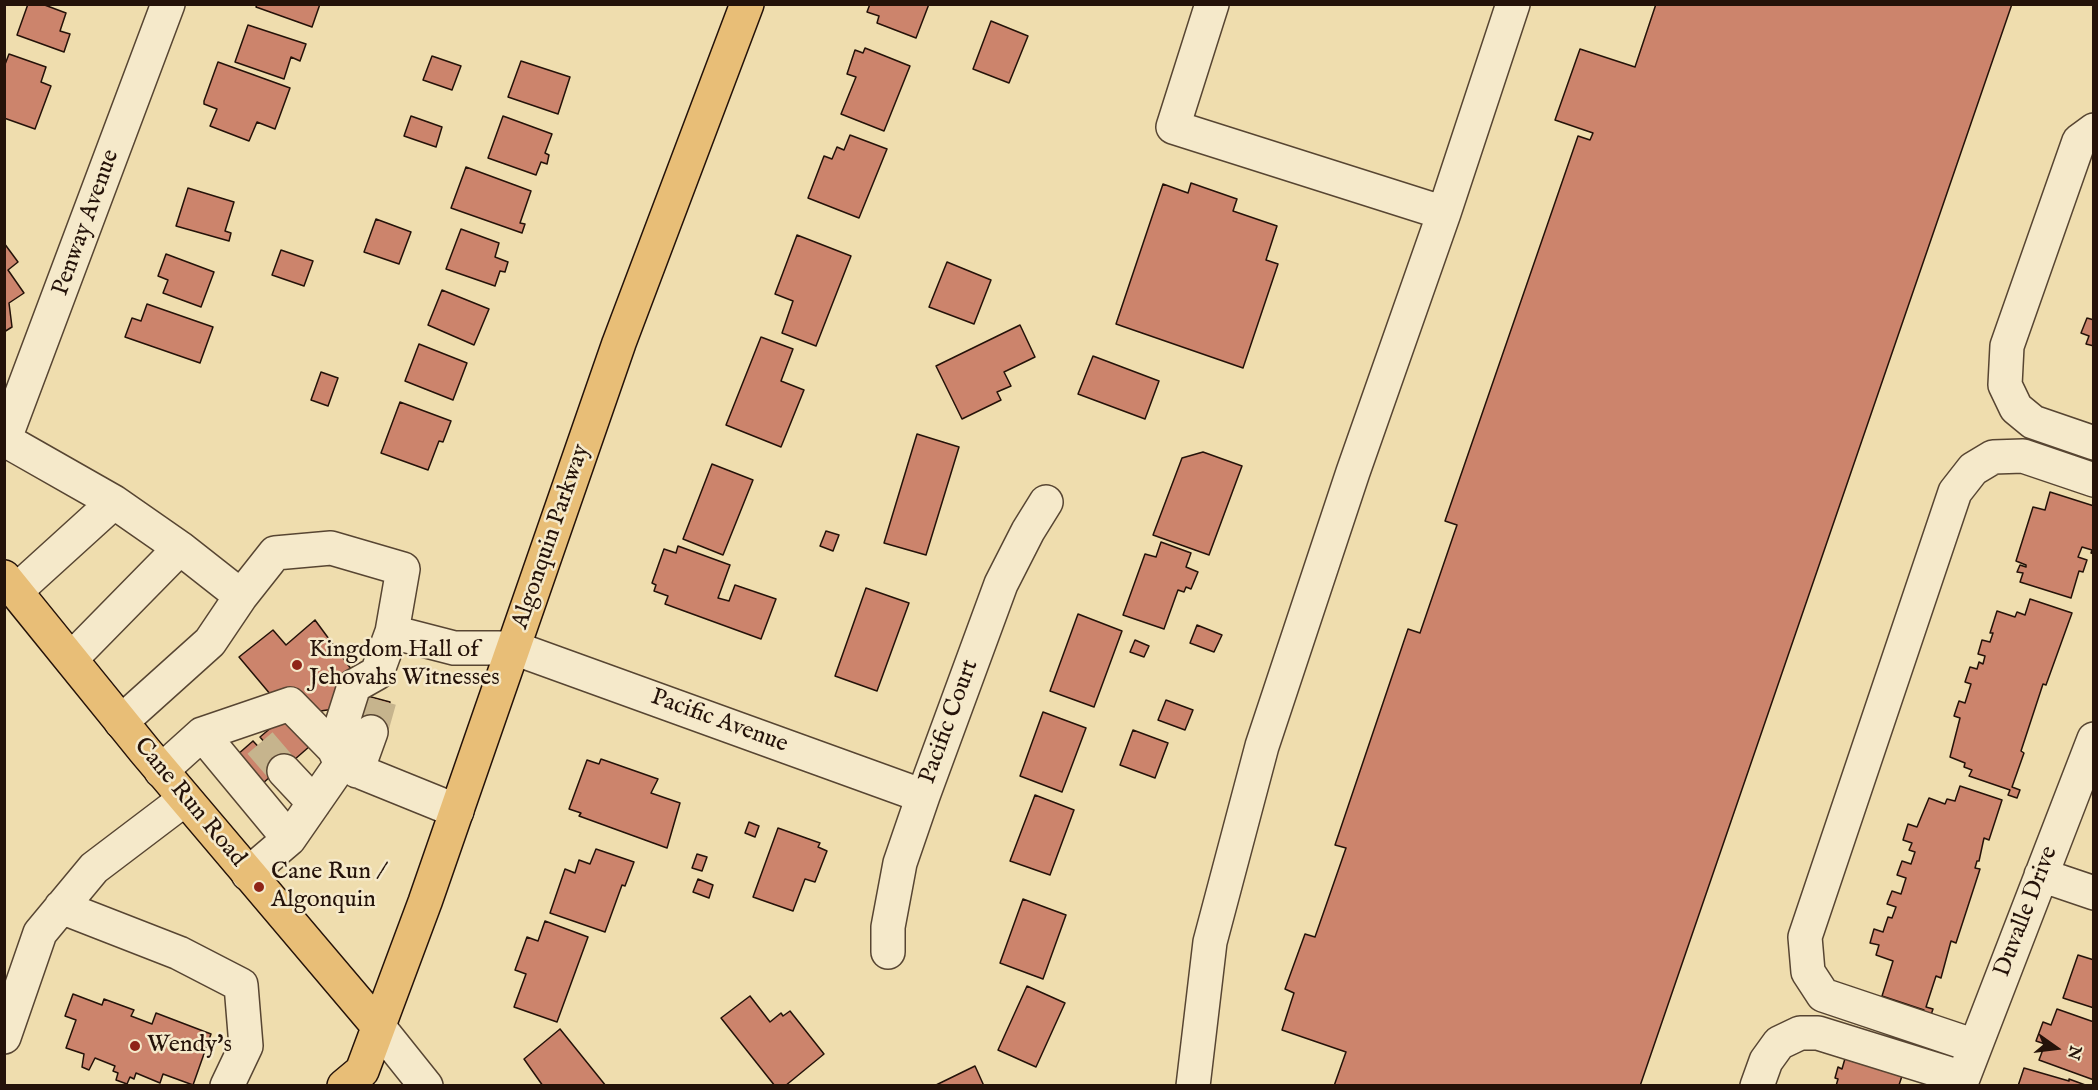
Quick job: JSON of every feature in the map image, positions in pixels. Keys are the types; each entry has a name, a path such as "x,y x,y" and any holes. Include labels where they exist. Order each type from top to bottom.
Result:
{"main road":[{"name":"Algonquin Parkway","path":"358,1081 425,902 619,343 747,4"},
{"name":"Cane Run Road","path":"10,584 161,771 378,1026"}],"street":[{"name":"Penway Avenue","path":"5,441 168,4"},
{"path":"1212,4 1173,127 1444,213"},
{"path":"1193,1086 1210,942 1262,746 1513,4"},
{"path":"2094,130 2079,141 2007,346 2005,385 2016,408 2032,422 2094,442"},
{"path":"5,441 114,502 180,548 241,596"},
{"path":"1975,1046 1823,995 1808,972 1805,937 1955,492 1973,469 1993,457 2022,456 2094,480"},
{"path":"10,584 114,502"},
{"name":"Pacific Court","path":"888,952 888,927 900,863 923,796 1001,584 1028,531 1046,502"},
{"path":"71,659 180,548"},
{"path":"121,722 210,642 241,596 275,553 331,548 403,569 392,632 379,686 354,686 344,761"},
{"name":"Pacific Avenue","path":"392,632 454,648 514,648 923,796"},
{"path":"161,771 202,734 250,732 290,704 344,761 457,811"},
{"path":"248,874 289,839 344,761 371,732"},
{"path":"202,734 289,839"},
{"name":"Duvalle Drive","path":"1962,1082 2094,740"},
{"path":"285,771 314,803"},
{"path":"4,1037 40,933 94,868 185,799"},
{"path":"2041,875 2094,893"},
{"path":"61,907 179,953 241,985 246,1046 227,1086"},
{"path":"378,1026 426,1086"},
{"path":"1757,1086 1766,1061 1779,1043 1800,1033 1818,1033 1962,1082"}],"building":[{"path":"28,4 42,4 66,13 60,31 70,34 64,52 17,35"},
{"path":"257,4 320,4 312,27 256,7"},
{"path":"870,4 929,4 916,38 877,23 879,16 867,12"},
{"path":"1656,4 2012,4 1640,1086 1334,1086 1346,1052 1282,1030 1294,993 1285,989 1305,934 1315,937 1346,848 1335,845 1408,629 1420,633 1457,525 1445,521 1578,136 1590,140 1593,133 1555,120 1580,49 1635,67"},
{"path":"991,21 1028,36 1009,83 973,69"},
{"path":"248,25 306,44 300,61 291,57 284,79 235,62"},
{"path":"865,48 910,66 884,131 841,114 856,77 847,74 855,50 863,53"},
{"path":"9,54 46,67 41,82 51,86 35,129 4,118 4,67"},
{"path":"432,56 461,66 452,90 423,80"},
{"path":"521,61 570,77 558,114 508,97"},
{"path":"218,62 290,88 275,129 257,122 249,141 210,126 217,109 204,104 204,101"},
{"path":"411,116 442,127 436,147 404,136"},
{"path":"503,116 552,134 545,153 549,155 547,164 541,162 536,175 488,158"},
{"path":"850,135 887,149 859,218 808,198 824,156 832,159 837,147 844,150"},
{"path":"466,167 531,191 520,223 525,224 522,233 451,208"},
{"path":"1191,183 1237,199 1233,211 1277,226 1266,260 1278,264 1243,368 1116,324 1163,184 1188,193"},
{"path":"188,188 234,202 225,231 231,233 229,241 176,226"},
{"path":"376,219 411,232 399,264 364,252"},
{"path":"461,229 499,243 495,257 508,262 505,272 500,271 495,286 446,269"},
{"path":"797,235 851,256 816,346 782,333 793,301 775,294"},
{"path":"4,243 18,262 8,270 24,293 9,303 12,327 4,332"},
{"path":"281,250 313,261 304,286 272,275"},
{"path":"166,254 214,272 201,307 163,293 168,280 158,276"},
{"path":"947,262 991,280 974,324 929,307"},
{"path":"442,290 489,309 474,345 428,325"},
{"path":"147,304 213,327 200,363 125,337 132,318 141,321"},
{"path":"2087,318 2094,320 2094,346 2086,344 2089,336 2081,333"},
{"path":"1020,325 1035,357 1004,372 1011,386 997,392 1001,400 962,419 936,366"},
{"path":"761,337 793,349 781,381 804,390 781,447 726,425"},
{"path":"419,344 467,363 453,400 405,381"},
{"path":"1093,356 1159,381 1145,419 1078,394"},
{"path":"321,372 338,378 328,406 311,400"},
{"path":"400,402 451,421 443,442 439,441 428,470 381,453"},
{"path":"917,434 959,447 926,555 884,543"},
{"path":"1203,452 1242,466 1209,555 1153,535 1182,458"},
{"path":"712,464 753,480 723,555 683,539"},
{"path":"2050,492 2094,506 2094,554 2091,553 2092,550 2082,547 2078,557 2087,560 2083,572 2079,571 2071,598 2020,582 2023,573 2017,572 2020,565 2026,567 2016,561 2033,507 2045,510"},
{"path":"826,531 839,535 833,551 820,546"},
{"path":"1161,542 1191,553 1186,567 1198,572 1191,589 1186,587 1184,592 1178,590 1164,629 1123,615 1145,554 1156,557"},
{"path":"678,546 730,565 718,598 729,601 735,585 776,599 761,639 665,604 668,596 654,591 656,585 652,583 664,549 676,553"},
{"path":"866,588 909,603 877,691 835,676"},
{"path":"2030,599 2072,613 2046,685 2043,684 2021,751 2024,753 2012,787 2020,790 2017,798 2008,795 2010,790 1969,776 1972,770 1964,767 1965,763 1950,757 1960,718 1954,716 1959,701 1965,703 1971,684 1965,682 1970,667 1977,669 1979,662 1983,664 1985,656 1978,654 1982,640 1990,642 1993,633 1990,633 1997,611 2015,617 2017,612 2025,615"},
{"path":"1078,614 1122,631 1094,707 1050,691"},
{"name":"Kingdom Hall of Jehovahs Witnesses","path":"315,620 354,673 334,709 307,713 276,701 239,657 273,630 286,645"},
{"path":"1197,625 1222,635 1214,652 1190,643"},
{"path":"1135,640 1149,646 1144,657 1130,652"},
{"path":"356,693 390,702 381,734 348,726"},
{"path":"1166,700 1193,710 1185,730 1158,720"},
{"path":"1043,712 1086,728 1062,792 1020,776"},
{"path":"285,716 310,746 286,767 260,737"},
{"path":"1133,730 1168,743 1155,778 1120,765"},
{"path":"253,741 279,769 254,791 229,762"},
{"path":"601,759 658,779 651,793 680,803 667,848 579,816 581,813 569,809 587,760 599,764"},
{"path":"1960,786 2002,800 1989,840 1984,838 1979,861 1975,868 1980,869 1956,943 1951,941 1941,978 1936,976 1926,1007 1933,1009 1930,1018 1922,1015 1924,1010 1882,996 1893,961 1876,955 1879,945 1870,943 1874,929 1883,932 1888,917 1892,918 1896,907 1887,904 1892,891 1901,894 1906,878 1897,875 1902,861 1911,864 1915,852 1909,850 1912,843 1903,840 1908,824 1917,827 1929,798 1945,804 1947,799 1955,801"},
{"path":"1035,795 1074,810 1050,875 1010,861"},
{"path":"749,822 759,826 755,837 745,833"},
{"path":"778,828 820,843 818,847 827,851 815,882 805,879 793,911 753,897"},
{"path":"596,849 634,862 625,886 622,885 605,932 550,913 565,869 575,873 579,860 590,864"},
{"path":"697,854 707,857 702,871 692,868"},
{"path":"698,879 713,885 709,898 693,892"},
{"path":"1023,899 1066,915 1043,979 1000,963"},
{"path":"545,921 588,937 557,1022 514,1007 526,974 515,970 527,937 538,941"},
{"path":"2078,955 2094,960 2094,1008 2063,998"},
{"path":"1027,986 1065,1003 1036,1067 998,1050"},
{"path":"73,994 102,1005 104,999 134,1010 131,1016 152,1024 156,1013 211,1034 193,1085 163,1074 160,1083 136,1073 134,1079 130,1077 127,1084 116,1080 118,1073 113,1071 115,1066 95,1058 89,1070 82,1067 84,1054 66,1048 76,1020 65,1016"},
{"path":"750,996 770,1022 781,1013 783,1016 790,1011 824,1054 785,1086 775,1086 721,1018"},
{"path":"2057,1009 2094,1022 2094,1080 2039,1060 2045,1044 2036,1041 2043,1022 2051,1025"},
{"path":"560,1029 606,1086 543,1086 524,1059"},
{"path":"1846,1055 1902,1076 1899,1085 1836,1086 1838,1079 1835,1078 1838,1067 1842,1069"},
{"path":"975,1066 984,1086 934,1086"},
{"path":"2024,1068 2069,1081 2069,1079 2088,1086 2018,1086"}],"tunnel":[{"path":"371,732 380,700"},
{"path":"260,743 284,771"}],"place":[{"name":"Kingdom Hall of Jehovahs Witnesses","path":"297,665"},
{"name":"Cane Run / Algonquin","path":"259,887"},
{"name":"Wendy's","path":"135,1046"}]}
